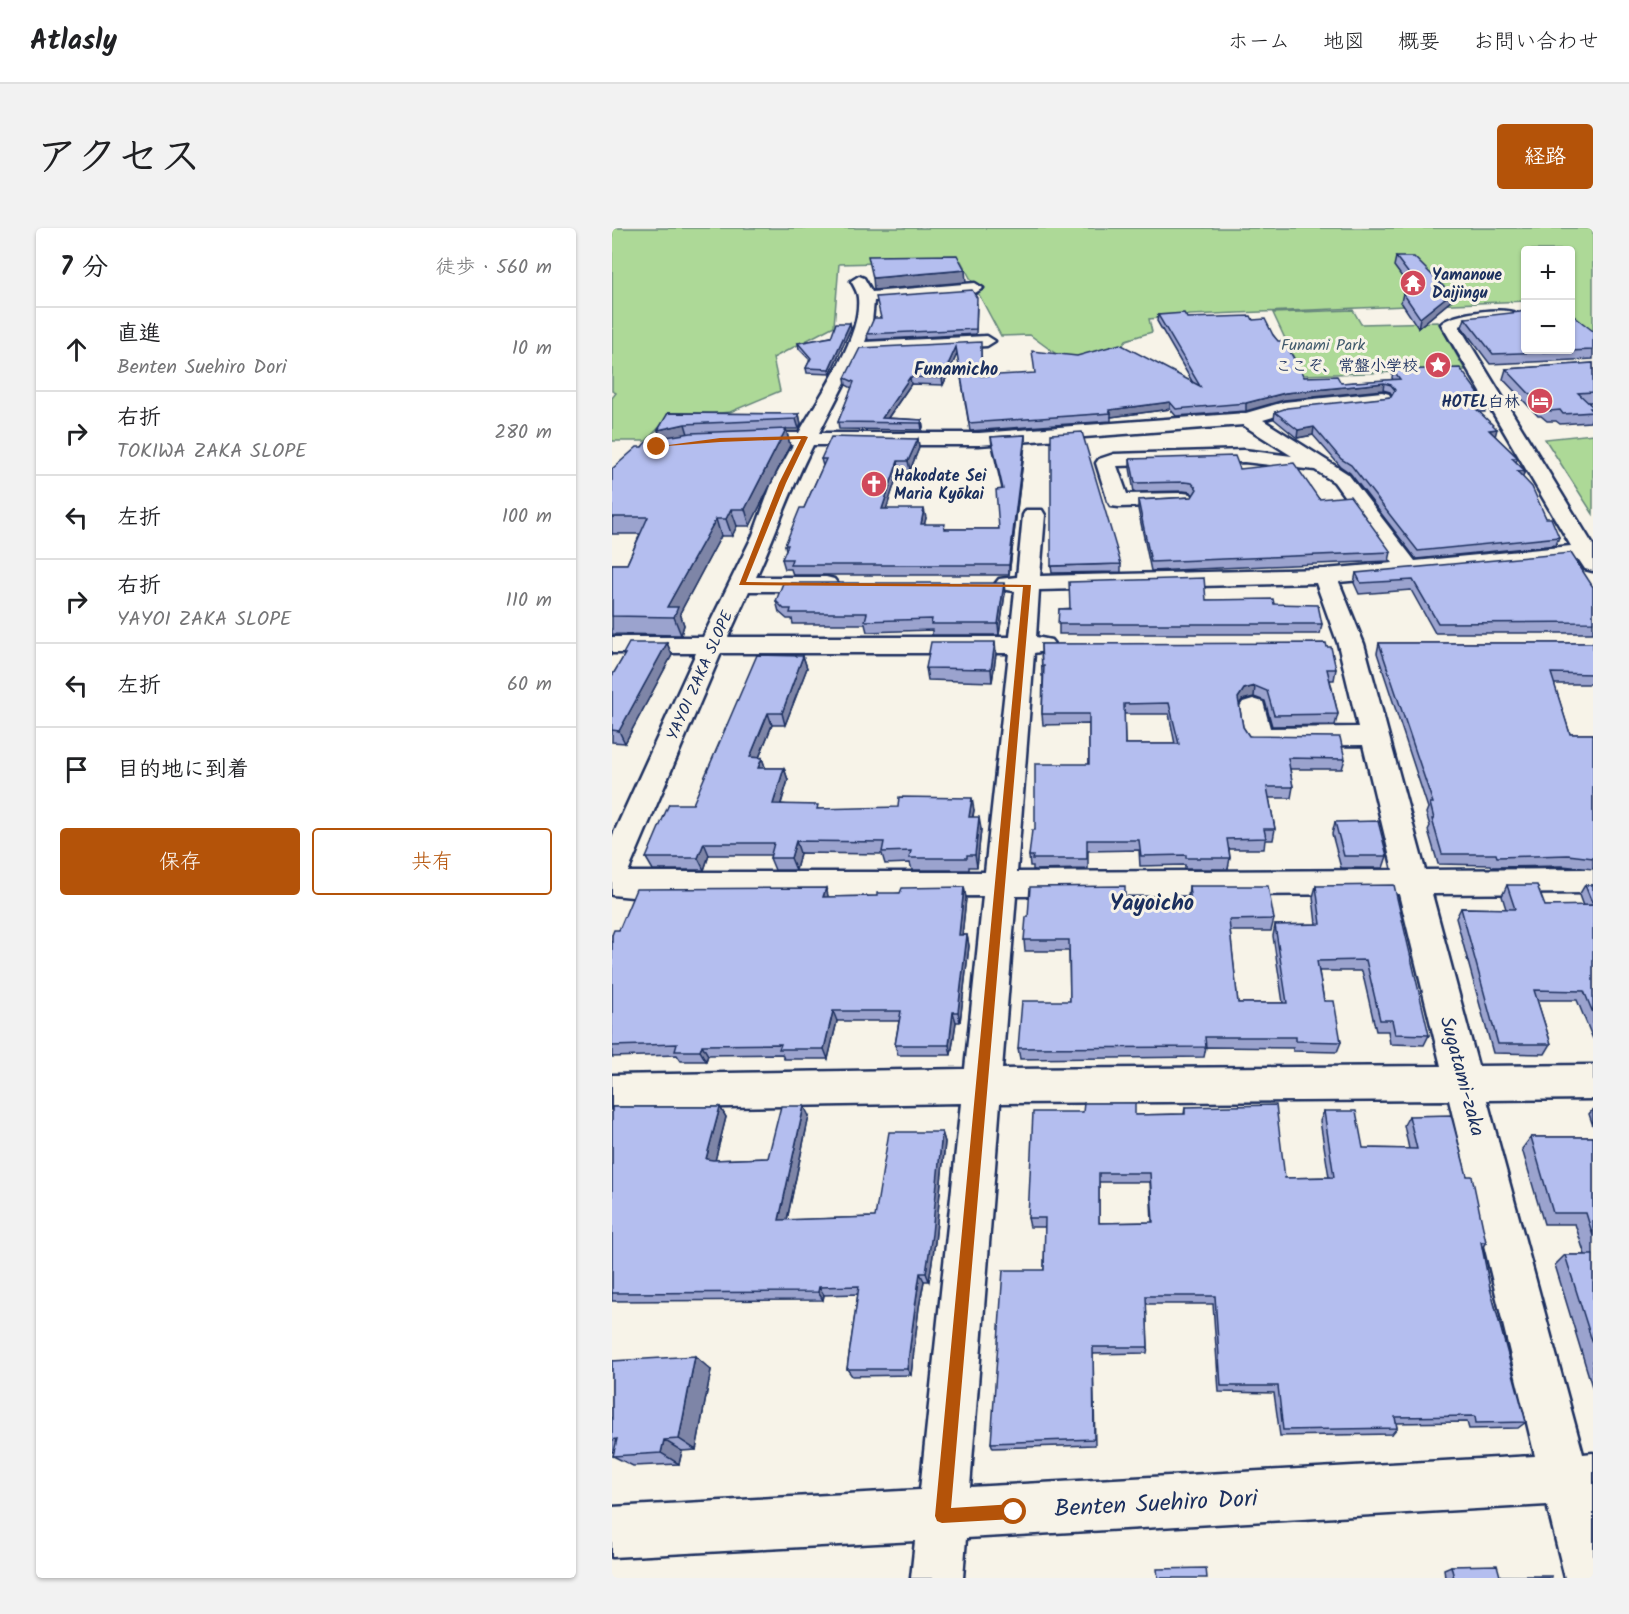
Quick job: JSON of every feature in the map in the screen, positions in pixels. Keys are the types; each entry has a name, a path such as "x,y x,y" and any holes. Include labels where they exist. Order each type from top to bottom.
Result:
{"street":[{"name":"YAYOI ZAKA SLOPE","path":"612,873 711,647 764,535 783,483 805,437 854,348 864,322 863,289 975,288"},
{"path":"1453,330 1466,318 1517,314"},
{"path":"1453,330 1479,335"},
{"path":"982,584 1027,585 1325,576 1409,568 1589,558 1453,330"},
{"path":"854,348 987,341"},
{"path":"1478,373 1501,372"},
{"path":"720,440 805,437 979,440 1247,419 1284,408 1382,398"},
{"path":"1247,419 1341,478 1409,568"},
{"path":"1183,499 1119,501 1106,463 1114,460 1244,456 1320,466"},
{"path":"937,1578 1034,515"},
{"name":"Sugatami-zaka","path":"1325,576 1350,644 1465,1082 1580,1479 1591,1578"},
{"path":"741,584 844,584"},
{"path":"612,645 711,647 1069,645"},
{"path":"1253,708 1258,737 1374,736"},
{"path":"612,883 643,886 1412,880 1593,881"},
{"path":"612,1092 982,1086 1593,1082"},
{"name":"Benten Suehiro Dori","path":"612,1532 942,1516 1580,1479"}],"green space":[{"path":"612,228 1593,228 1593,338 1575,322 1575,246 1521,246 1521,301 1190,315 1149,319 1152,332 1126,340 1121,348 1063,359 1030,335 1001,336 961,261 839,264 834,326 773,358 780,391 730,412 668,418 646,441 612,441 612,398 616,393 612,391"},
{"name":"Funami Park","path":"1353,310 1361,324 1438,322 1465,370 1302,375 1273,313"},
{"path":"1593,434 1593,514 1545,439"}],"building":[{"path":"957,255 965,270 873,278 868,256"},
{"path":"1396,257 1414,257 1447,290 1455,290 1420,318 1403,293 1422,291"},
{"path":"972,290 977,298 976,329 867,334 874,318 881,318 876,297"},
{"path":"1520,312 1521,353 1493,354 1465,318"},
{"path":"1184,313 1187,318 1251,316 1253,320 1265,319 1278,341 1284,341 1304,377 1337,376 1341,383 1400,379 1393,370 1460,368 1487,405 1472,405 1497,429 1489,430 1518,458 1512,458 1525,471 1517,471 1532,487 1546,518 1551,518 1559,537 1418,551 1351,465 1341,459 1314,427 1298,430 1275,412 1287,408 1391,397 1395,390 1391,385 1384,383 1285,393 1246,403 1176,409 1170,402 1109,410 1111,413 969,423 956,347 942,378 910,377 882,418 922,420 921,423 838,422 854,382 845,378 860,348 981,342 981,376 1035,373 1032,351 1077,356 1120,344 1200,386 1158,315"},
{"path":"1575,317 1593,331 1593,350 1575,351"},
{"path":"836,323 850,323 829,369 806,368 811,358 798,343 831,337"},
{"path":"1593,363 1593,392 1578,393 1593,407 1590,408 1593,412 1563,414 1560,410 1550,411 1545,405 1541,406 1506,369"},
{"path":"668,413 799,414 796,419 685,424 658,430"},
{"path":"786,429 745,509 731,509 726,519 716,519 667,607 678,607 674,617 612,616 612,564 627,564 648,517 612,517 612,469 637,447 642,447 654,439 691,433"},
{"path":"1082,432 1121,564 1051,566 1051,434"},
{"path":"1025,435 1009,565 790,565 792,559 782,559 788,545 785,545 800,508 804,508 826,459 821,459 831,437 918,439 908,461 898,461 882,509 924,509 921,524 945,524 944,529 999,529 996,490 1003,489 991,437"},
{"path":"1235,456 1240,469 1294,463 1319,499 1350,496 1391,552 1151,562 1138,500 1192,497 1197,489 1192,483 1184,482 1135,483 1130,459"},
{"path":"1571,553 1593,587 1593,622 1438,623 1413,580 1361,583 1356,573"},
{"path":"1204,578 1206,600 1273,599 1274,604 1318,605 1322,624 1058,624 1059,609 1070,609 1069,582"},
{"path":"783,583 1004,583 998,624 931,624 932,619 865,621 867,613 790,613 791,609 784,609 776,601"},
{"path":"931,642 995,642 991,669 926,668"},
{"path":"629,643 667,643 619,731 612,730 612,676"},
{"path":"1326,643 1327,647 1331,647 1336,669 1327,669 1338,714 1274,715 1267,691 1255,686 1244,689 1238,698 1243,727 1249,736 1340,737 1345,759 1288,758 1293,787 1267,787 1275,829 1264,829 1266,838 1227,839 1230,858 1186,858 1186,855 1141,856 1139,840 1087,840 1087,859 1032,859 1033,856 1029,856 1032,830 1035,830 1035,764 1089,764 1089,714 1042,714 1044,666 1042,666 1041,644","holes":["1169,703 1179,744 1125,744 1124,704"]},
{"path":"1379,643 1593,643 1593,674 1551,673 1570,734 1593,734 1593,858 1568,855 1497,857 1496,854 1442,854 1432,819 1434,819 1430,803 1433,803"},
{"path":"757,655 803,656 782,713 768,713 750,757 762,758 758,768 784,768 773,804 818,805 817,809 898,807 899,797 972,798 969,817 979,817 975,855 967,855 967,858 909,858 911,851 882,852 884,842 796,841 791,858 770,858 774,843 704,843 698,858 646,858 669,804 693,804"},
{"path":"1378,821 1387,856 1344,856 1335,822"},
{"path":"1394,885 1429,1035 1395,1034 1392,1020 1380,1020 1366,960 1317,961 1324,1001 1334,1001 1341,1042 1296,1041 1296,1037 1205,1037 1206,1047 1018,1048 1022,1001 1070,1001 1069,940 1024,940 1030,887 1125,886 1125,903 1191,903 1189,886 1268,886 1274,919 1229,920 1238,1003 1287,1003 1275,925 1321,924 1316,886"},
{"path":"1507,885 1537,885 1545,906 1593,905 1593,1013 1584,991 1534,990 1551,1044 1498,1044 1461,908 1515,909"},
{"path":"1585,885 1593,885 1593,905"},
{"path":"964,887 959,935 967,935 958,1012 953,1012 949,1045 895,1045 901,1011 833,1011 824,1049 779,1049 781,1044 702,1045 700,1051 675,1051 677,1044 612,1046 612,935 614,930 619,930 636,889 826,888 823,897 877,896 877,893 900,893 902,888"},
{"path":"1084,1103 1135,1103 1135,1115 1185,1114 1185,1107 1276,1105 1285,1178 1334,1177 1324,1111 1356,1111 1363,1148 1417,1149 1409,1116 1451,1115 1467,1176 1472,1176 1486,1242 1481,1242 1490,1288 1526,1422 1476,1423 1475,1416 1395,1417 1397,1428 1283,1430 1278,1386 1221,1386 1215,1296 1146,1296 1148,1347 1093,1347 1094,1439 991,1443 1003,1270 1044,1270 1045,1218 1028,1218 1033,1112 1083,1112","holes":["1099,1173 1150,1173 1153,1222 1099,1223"]},
{"path":"781,1106 804,1106 779,1220 875,1217 889,1132 942,1132 932,1234 926,1273 920,1273 907,1369 847,1369 859,1286 819,1287 818,1292 612,1293 612,1107 720,1107 706,1159 713,1160 768,1158"},
{"path":"1531,1137 1593,1137 1593,1236 1586,1213 1553,1213"},
{"path":"1565,1255 1593,1255 1593,1344"},
{"path":"695,1356 679,1439 664,1440 661,1453 613,1456 617,1439 612,1440 612,1361"},
{"path":"1497,1565 1500,1576 1552,1576 1552,1578 1454,1578 1451,1566"},
{"path":"1206,1568 1207,1578 1158,1578 1157,1569"}],"place":[{"name":"Yamanoue Daijingu","path":"1413,283"},
{"name":"ここぞ、常盤小学校","path":"1438,365"},
{"name":"HOTEL白林","path":"1540,401"},
{"name":"Hakodate Sei Maria Kyōkai","path":"874,484"}],"district":[{"name":"Funamicho","path":"956,369"},
{"name":"Yayoicho","path":"1152,902"}],"route":[{"path":"657,447 688,442 805,437 783,483 765,527 764,535 741,584 1027,585 942,1516 1014,1512"}]}
